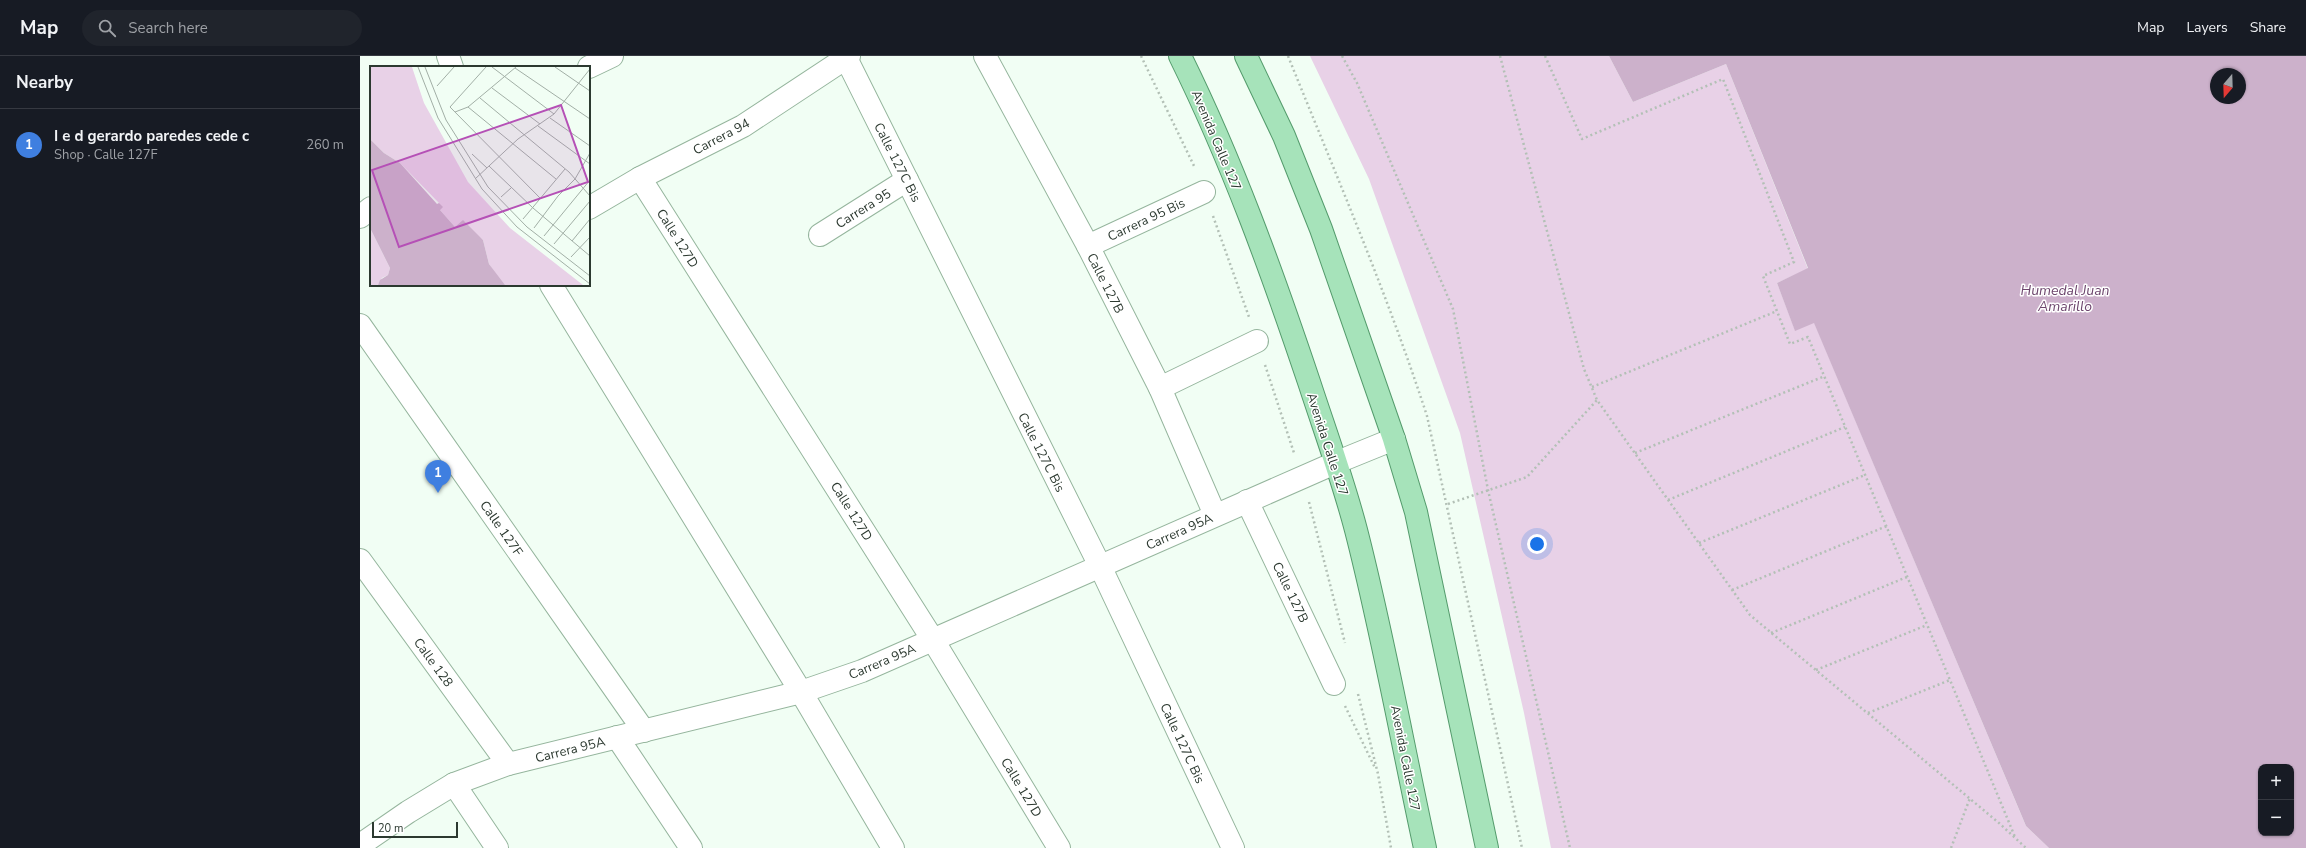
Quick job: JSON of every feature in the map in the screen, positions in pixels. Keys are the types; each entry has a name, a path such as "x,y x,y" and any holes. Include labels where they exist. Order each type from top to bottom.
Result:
{"main road":[{"name":"Avenida Calle 127","path":"1180,56 1229,164 1259,241 1335,463 1355,528 1387,664 1425,848"},
{"path":"1246,56 1284,136 1321,229 1394,439 1416,512 1487,848"}],"street":[{"path":"448,56 452,66"},
{"path":"590,67 612,56"},
{"name":"Calle 127B","path":"985,56 1088,246 1160,388 1215,515"},
{"name":"Carrera 94","path":"590,207 640,178 743,126 848,57"},
{"name":"Calle 127C Bis","path":"848,57 907,180 1100,566 1232,848"},
{"name":"Calle 127D","path":"640,178 933,640 1059,848"},
{"name":"Carrera 95","path":"820,235 907,180"},
{"name":"Carrera 95 Bis","path":"1088,246 1204,192"},
{"path":"360,217 370,209"},
{"path":"552,286 801,692 893,848"},
{"name":"Calle 127F","path":"360,326 644,731"},
{"path":"1160,388 1257,341"},
{"name":"Carrera 95A","path":"360,846 408,812 454,784 508,764 801,692 862,671 1302,477 1394,439"},
{"name":"Calle 127B","path":"1247,501 1334,684"},
{"name":"Calle 128","path":"360,560 508,764"},
{"path":"617,737 691,848"},
{"path":"454,784 497,848"}],"path":[{"path":"1141,56 1195,167 1257,341 1302,477"},
{"path":"1342,56 1357,83 1453,309 1488,490 1570,848"},
{"path":"1500,56 1582,361 1597,400 1750,615 1970,798 2026,848"},
{"path":"1545,56 1582,140 1723,79 1794,262 1763,276 1790,344 1808,337 2015,837"},
{"path":"1592,387 1777,311"},
{"path":"1635,453 1825,376"},
{"path":"1448,504 1527,477 1597,400"},
{"path":"1668,500 1845,427"},
{"path":"1699,543 1865,475"},
{"path":"1732,590 1887,526"},
{"path":"1771,633 1908,577"},
{"path":"1816,670 1927,625"},
{"path":"1868,713 1950,680"},
{"path":"1334,684 1378,774"},
{"path":"1951,848 1970,798"}],"shaded area":[{"path":"1310,56 1609,56 1633,102 1726,64 1808,269 1777,283 1795,330 1814,322 2026,826 2049,848 1551,848 1524,713 1460,433 1369,179"}],"water":[{"name":"Humedal Juan Amarillo","path":"1609,56 2306,56 2306,848 2049,848 2026,826 1814,323 1795,331 1777,283 1808,268 1726,64 1633,102"}],"place":[{"name":"I e d gerardo paredes cede c","path":"438,493"}]}
